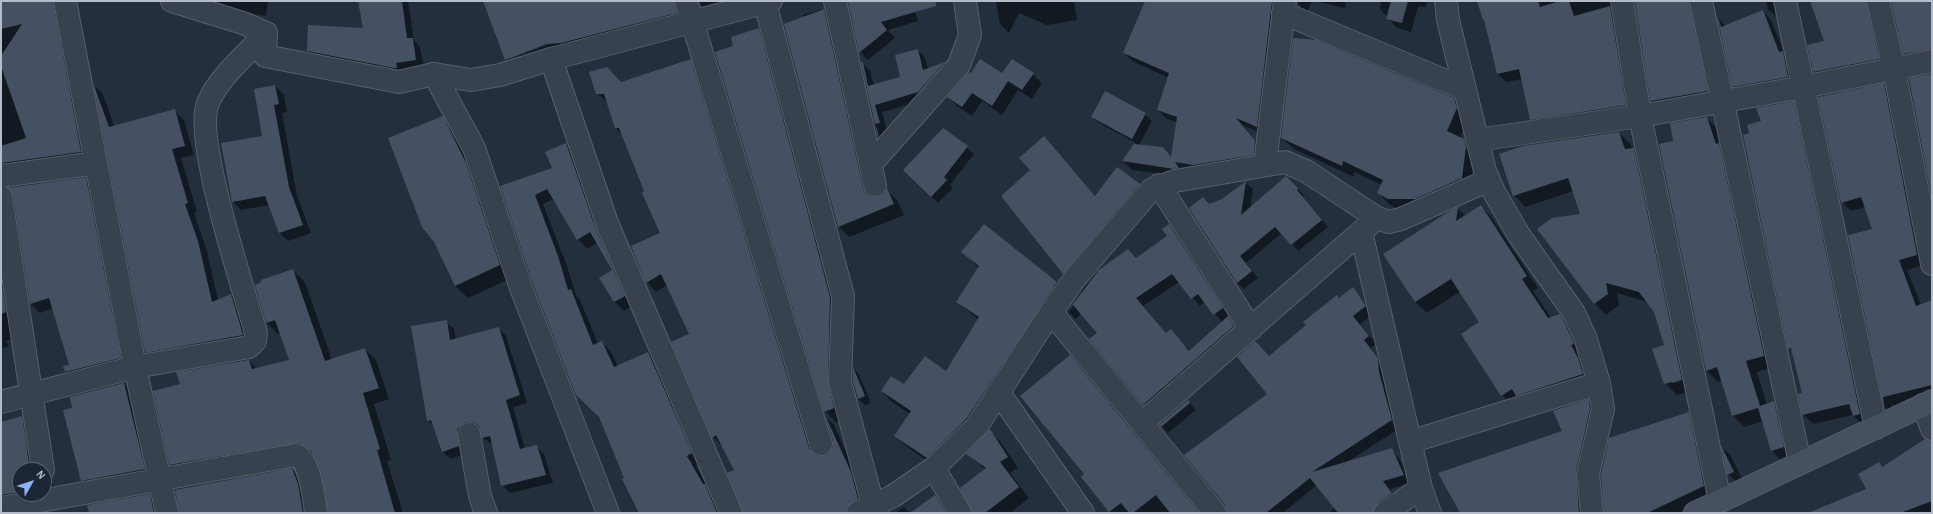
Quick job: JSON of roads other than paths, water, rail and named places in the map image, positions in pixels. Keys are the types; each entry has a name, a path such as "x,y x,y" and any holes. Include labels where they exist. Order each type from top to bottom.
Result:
{"main road":[{"path":"1695,513 1928,403"}],"street":[{"path":"65,1 136,367 167,513"},
{"path":"172,1 243,23 266,34"},
{"path":"686,1 821,444"},
{"path":"834,1 873,174 958,65 970,35 965,1"},
{"path":"1446,1 1448,20 1477,140 1489,180 1520,235 1574,313 1585,337 1599,383 1603,409 1588,474 1592,513"},
{"path":"1622,1 1640,116 1720,501"},
{"path":"1701,1 1800,463"},
{"path":"1785,1 1876,428"},
{"path":"1878,1 1894,69 1932,264"},
{"path":"266,34 264,56 399,82 434,74 471,80 500,75 551,59 768,2 843,296 840,382 869,510 893,496 934,468 977,426 1051,312 1094,255 1120,228 1152,190 1160,185 1265,164 1285,162 1293,164 1377,218 1389,222 1401,219 1489,180"},
{"path":"1265,164 1284,7 1465,89"},
{"path":"1,402 136,367 249,347 255,341 256,333 212,175 204,122 207,104 217,87 266,34"},
{"path":"551,59 607,222 731,513"},
{"path":"1477,140 1640,116 1803,88 1932,61"},
{"path":"434,74 474,148 521,288 608,513"},
{"path":"1,176 96,164"},
{"path":"1160,185 1251,328"},
{"path":"1,198 42,462"},
{"path":"1142,423 1377,218"},
{"path":"1361,232 1421,488 1430,513"},
{"path":"1051,312 1215,513"},
{"path":"1410,442 1599,383"},
{"path":"999,393 1083,513"},
{"path":"1928,403 1932,429"},
{"path":"470,434 480,496 486,513"},
{"path":"1,508 49,506 159,479 296,455 300,457 306,466 316,513"},
{"path":"934,468 960,513"},
{"path":"1385,513 1421,488"}]}
